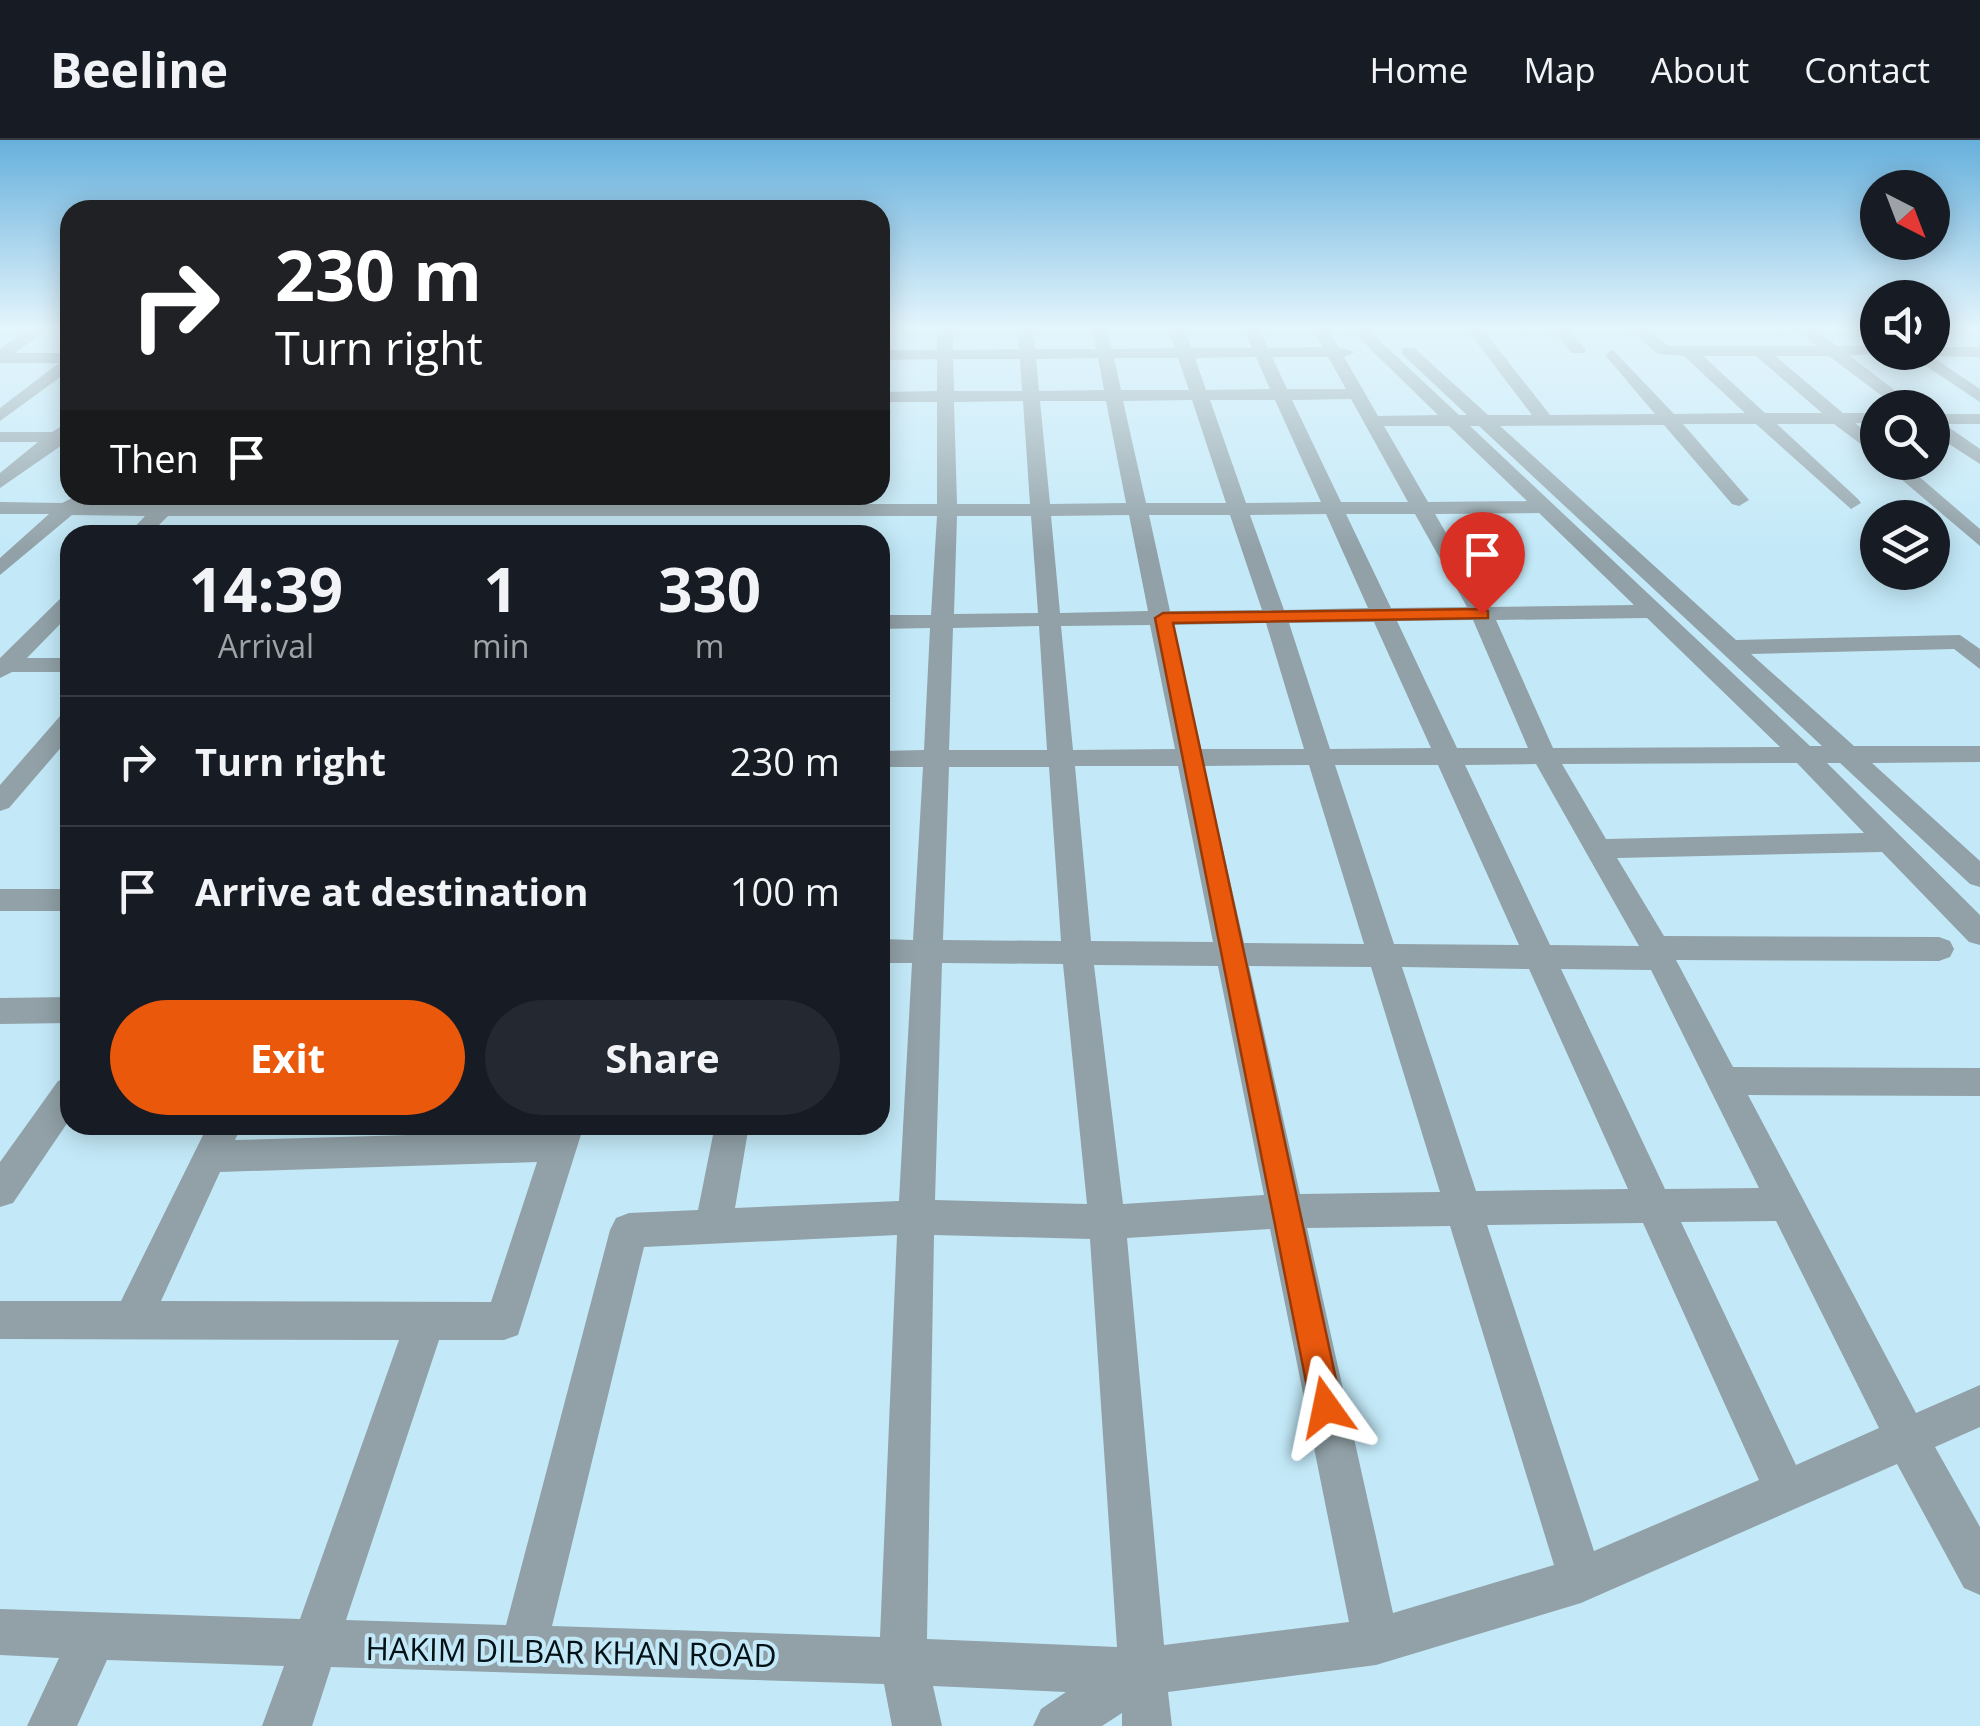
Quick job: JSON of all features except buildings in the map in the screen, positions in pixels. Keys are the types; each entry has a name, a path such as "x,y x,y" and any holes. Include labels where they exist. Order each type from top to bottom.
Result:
{"street":[{"path":"918,1726 903,1660 916,1217 947,509 943,401"},
{"path":"1030,401 1053,621 1077,953 1107,1222 1147,1726"},
{"path":"1114,401 1376,1642"},
{"path":"1202,401 1276,619 1581,1580"},
{"path":"1283,401 1786,1492"},
{"path":"1359,401 1482,614 1544,758 1658,953 1906,1439 1980,1572"},
{"path":"1432,401 1801,752 1980,934"},
{"path":"1465,401 1980,877"},
{"path":"1530,401 1544,420"},
{"path":"1654,401 1738,500"},
{"path":"1742,401 1851,503"},
{"path":"1818,401 1860,437"},
{"path":"1372,421 1860,418"},
{"path":"1950,420 1980,419"},
{"path":"0,438 60,433"},
{"path":"1950,435 1980,458"},
{"path":"0,482 60,437"},
{"path":"1911,480 1980,540"},
{"path":"0,508 60,503"},
{"path":"0,569 71,505"},
{"path":"147,525 168,505"},
{"path":"201,505 261,511 412,505"},
{"path":"248,525 267,505"},
{"path":"886,505 947,509 1542,507"},
{"path":"349,525 372,506"},
{"path":"890,622 1653,611"},
{"path":"2,667 60,612"},
{"path":"1732,647 1960,642 1980,662"},
{"path":"2,667 60,665"},
{"path":"0,802 60,732"},
{"path":"890,759 1980,754"},
{"path":"1598,849 1886,842"},
{"path":"0,900 60,900"},
{"path":"890,951 1540,957 1939,948"},
{"path":"0,1011 60,1010"},
{"path":"1724,1081 1980,1082"},
{"path":"0,1191 60,1105"},
{"path":"0,1320 504,1321 564,1135 217,1141 132,1320"},
{"path":"714,1225 730,1135"},
{"path":"523,1650 628,1230 916,1217 1107,1222 1285,1212 1786,1204"},
{"path":"287,1726 425,1323"},
{"name":"HAKIM DILBAR KHAN ROAD","path":"0,1632 313,1645 903,1660 1141,1672 1376,1642 1581,1580 1980,1406"},
{"path":"52,1726 94,1636"},
{"path":"1058,1726 1141,1672"}],"route":[{"path":"1326,1407 1163,618 1482,614"}]}
